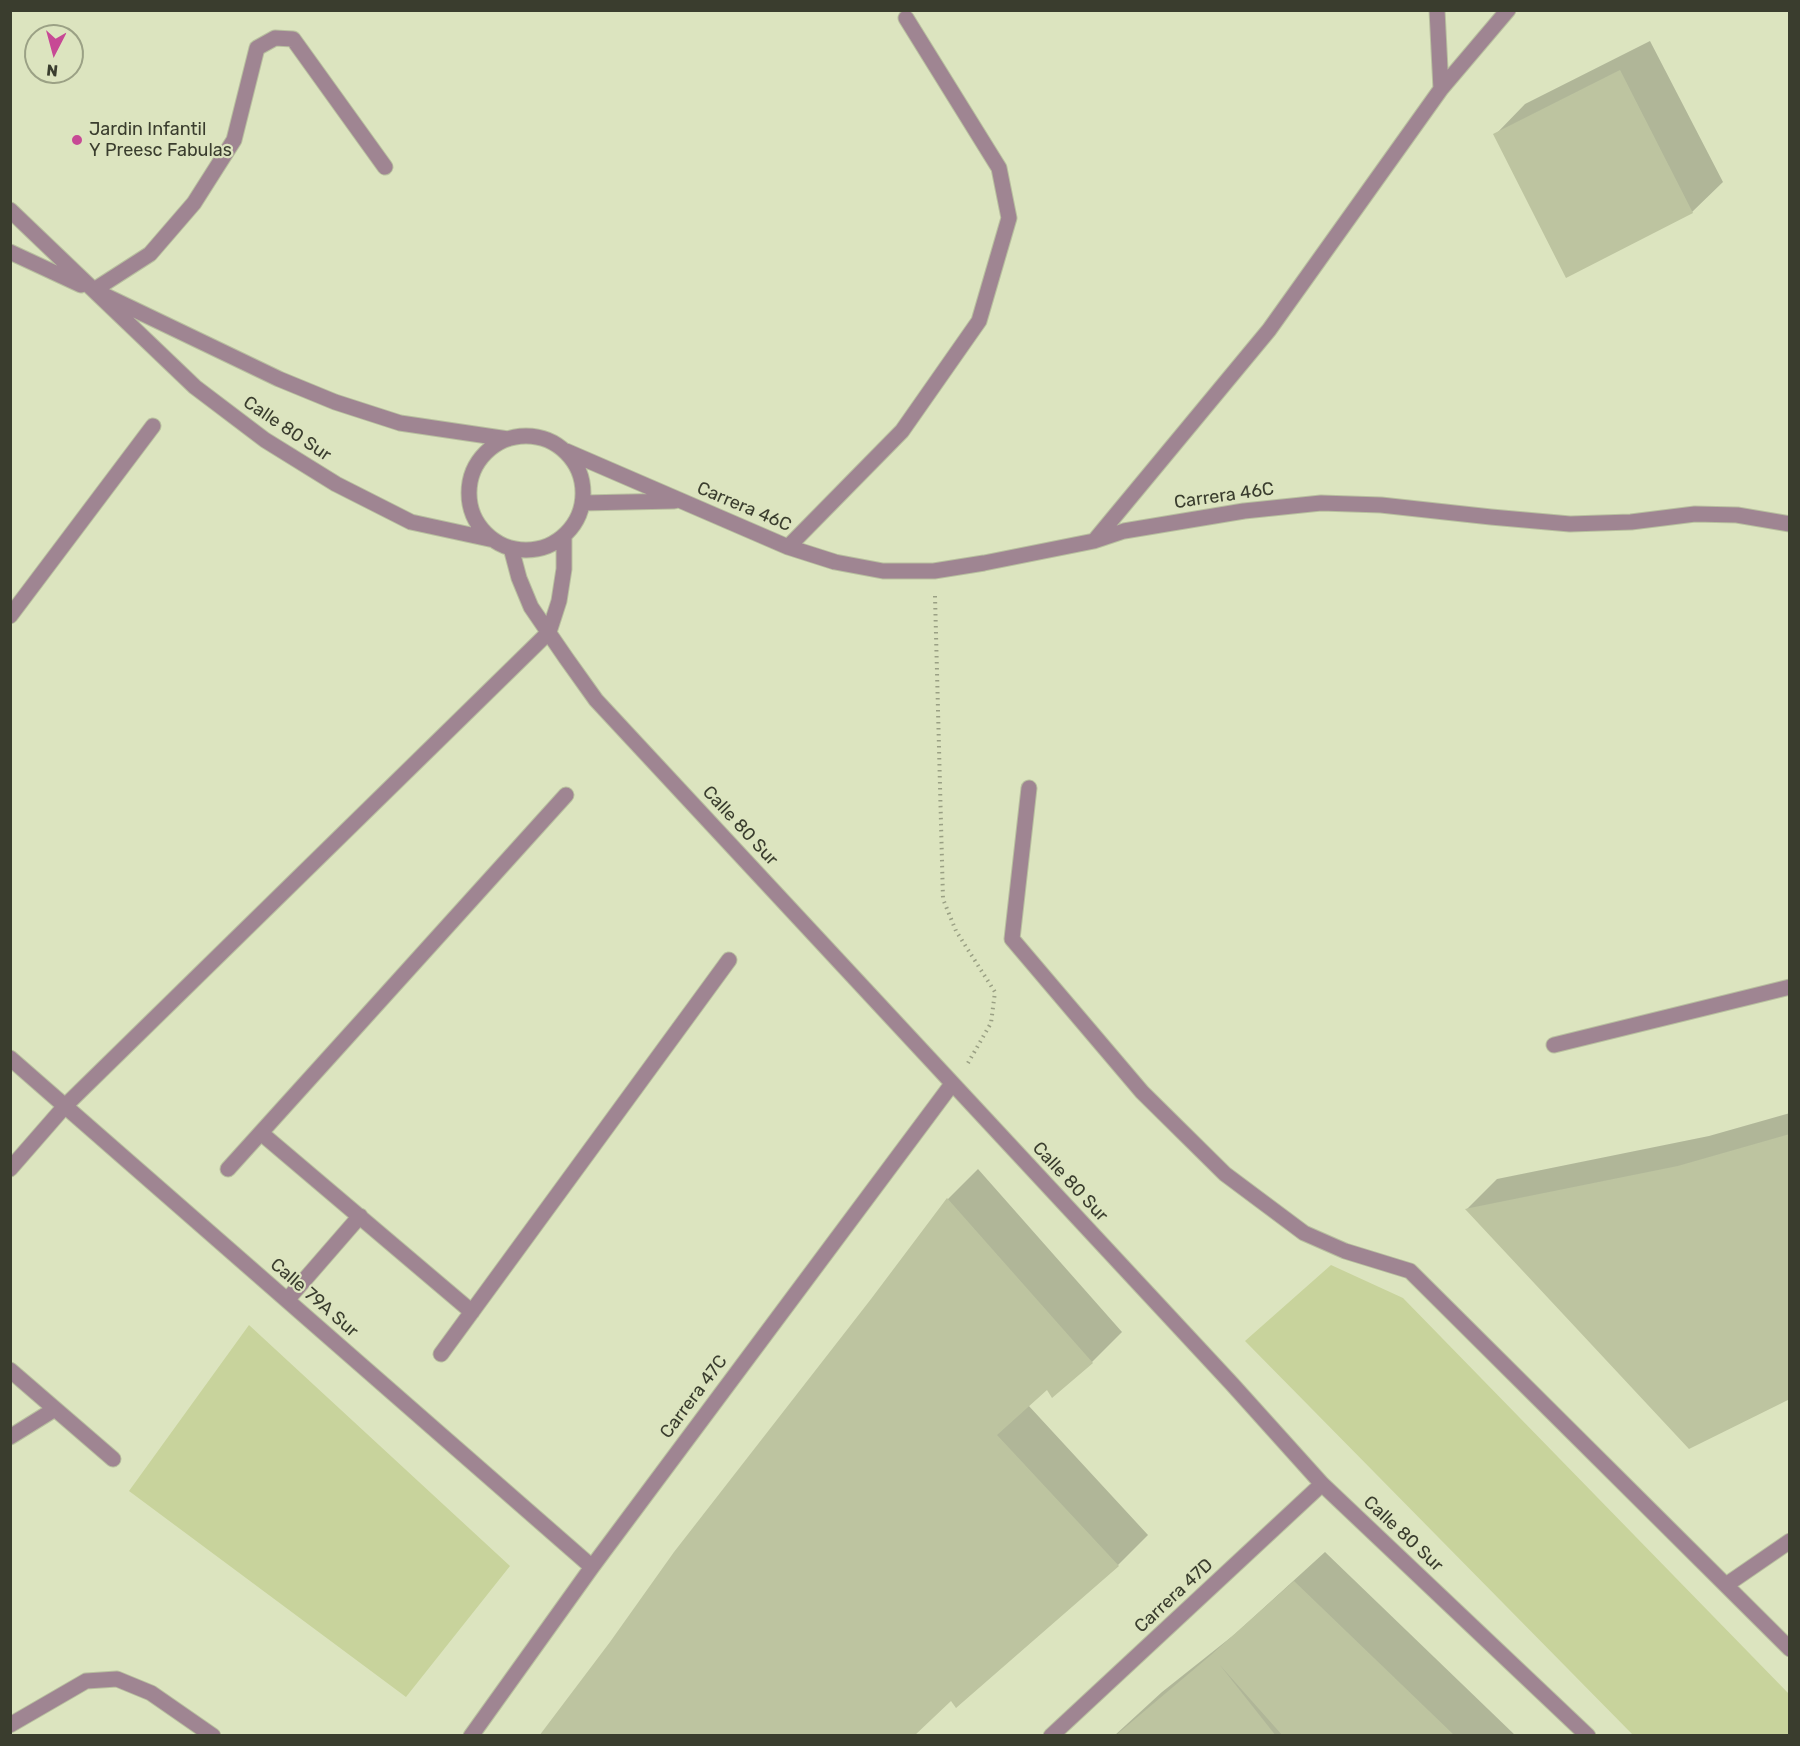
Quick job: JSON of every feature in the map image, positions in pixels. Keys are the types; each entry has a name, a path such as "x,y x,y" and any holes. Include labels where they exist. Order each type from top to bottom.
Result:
{"street":[{"path":"1437,10 1441,89"},
{"path":"1094,541 1269,330 1441,89 1508,10"},
{"path":"788,547 902,431 979,321 1009,218 999,168 906,18"},
{"path":"10,252 94,291 150,254 194,204 234,140 257,48 275,38 293,39 385,167"},
{"name":"Calle 80 Sur","path":"10,210 195,387 265,440 336,484 411,522 494,540"},
{"name":"Calle 80 Sur","path":"94,291 279,379 335,402 400,423 508,439"},
{"path":"10,616 153,426"},
{"path":"523,436 538,437 553,442 566,451 577,467 583,484 583,503 576,521 564,536 548,546 530,550 512,548 494,540 481,528 472,512 469,494 472,476 479,460 492,447 508,439 523,436"},
{"name":"Carrera 46C","path":"566,451 788,547 835,562 883,572 934,571 1094,541 1124,531 1244,511 1321,503 1381,505 1570,524 1631,522 1695,514 1737,515 1790,524"},
{"path":"583,503 680,501"},
{"path":"10,1169 65,1106 549,632 559,601 564,569 564,536"},
{"name":"Calle 80 Sur","path":"512,548 519,578 531,607 596,700 1232,1384 1322,1484 1588,1736"},
{"path":"1029,788 1012,939 1142,1092 1226,1174 1304,1233 1345,1251 1410,1271 1790,1648"},
{"path":"228,1169 566,795"},
{"path":"441,1354 729,960"},
{"path":"1554,1045 1790,987"},
{"name":"Calle 79A Sur","path":"10,1058 592,1567"},
{"name":"Carrera 47C","path":"471,1736 592,1567 952,1084"},
{"path":"261,1133 472,1312"},
{"path":"287,1300 360,1216"},
{"path":"10,1370 113,1459"},
{"path":"10,1437 55,1409"},
{"name":"Carrera 47D","path":"1052,1736 1322,1484"},
{"path":"1726,1585 1790,1541"},
{"path":"10,1725 86,1681 117,1679 151,1693 213,1736"}],"path":[{"path":"934,571 943,899 956,931 995,992 991,1023 971,1058 952,1084"}],"green space":[{"path":"1331,1265 1403,1298 1789,1694 1789,1735 1633,1735 1245,1341"},
{"path":"249,1325 510,1566 406,1697 129,1491"}],"building":[{"path":"1620,70 1693,213 1566,278 1493,134"},
{"path":"1790,1134 1790,1399 1689,1449 1465,1209 1678,1166"},
{"path":"947,1198 1093,1363 1052,1398 1047,1390 997,1435 1119,1566 956,1708 951,1701 914,1736 539,1736 674,1552"},
{"path":"1294,1581 1455,1736 1283,1736 1219,1664 1276,1736 1115,1736 1211,1655"}],"place":[{"name":"Jardin Infantil Y Preesc Fabulas","path":"77,140"}]}
